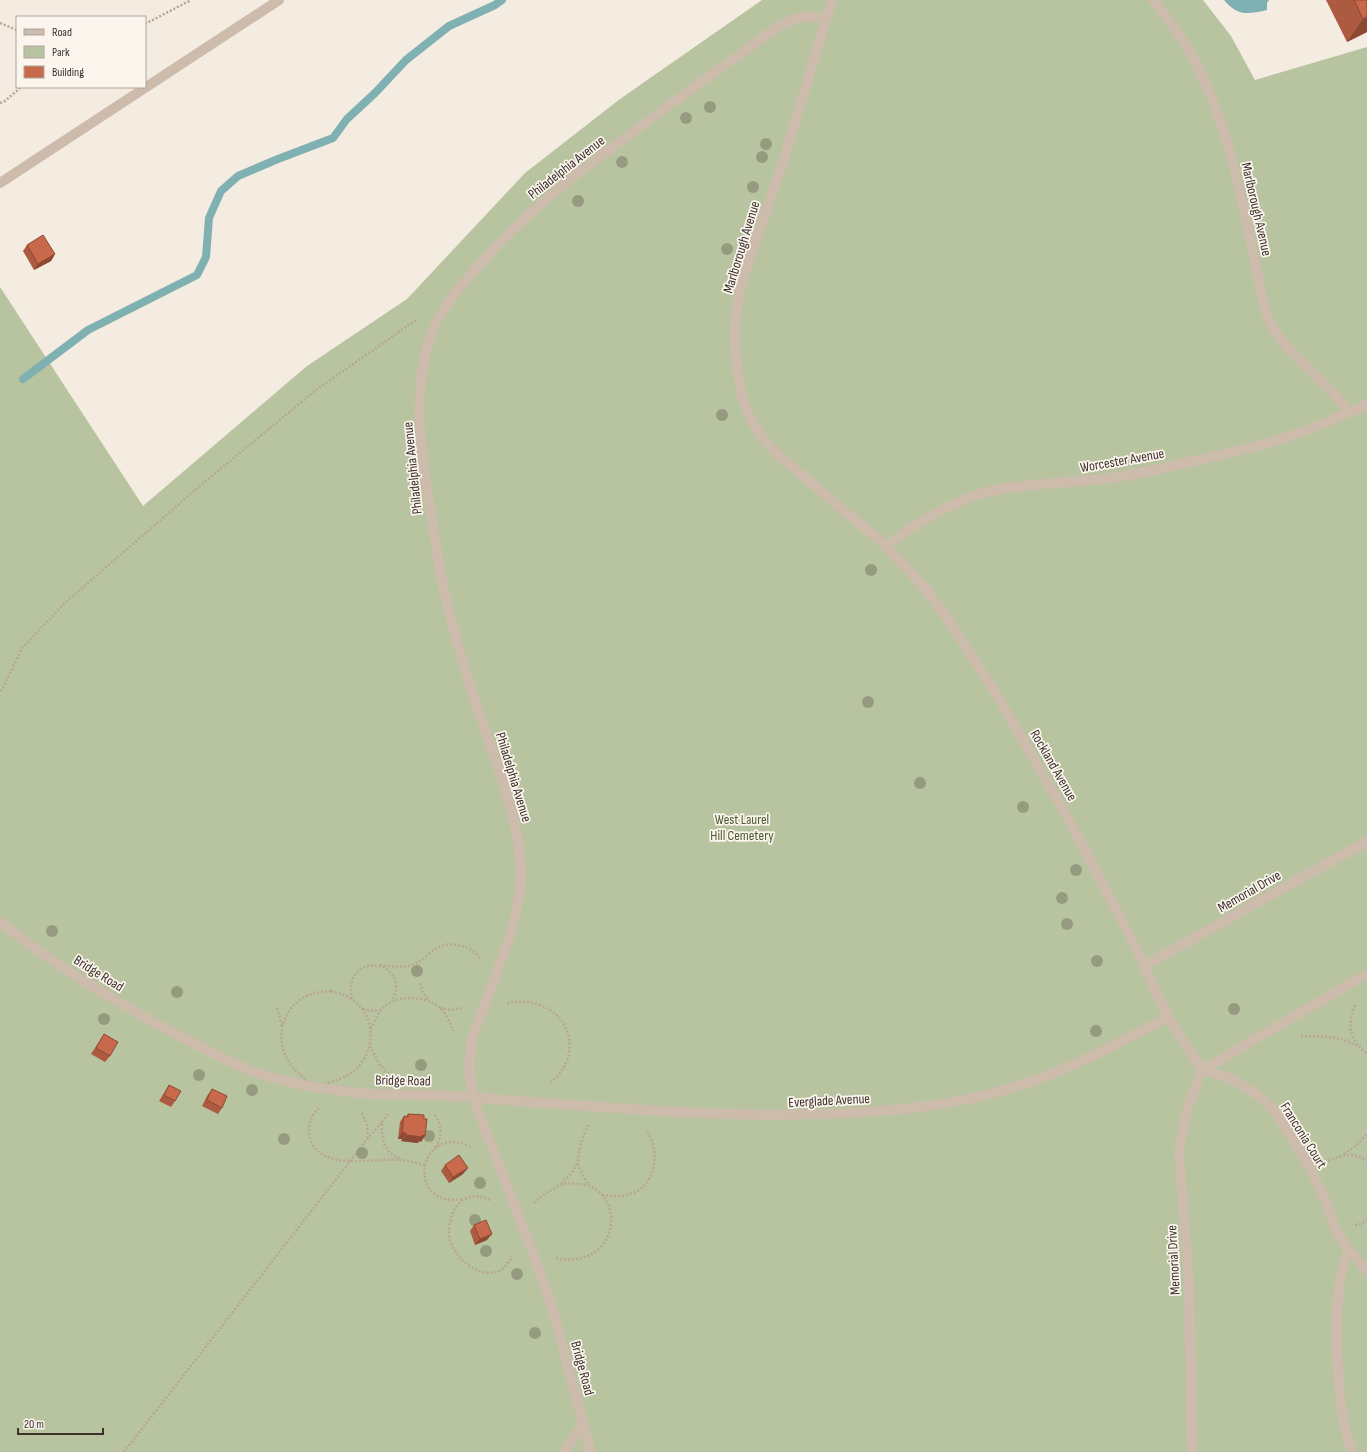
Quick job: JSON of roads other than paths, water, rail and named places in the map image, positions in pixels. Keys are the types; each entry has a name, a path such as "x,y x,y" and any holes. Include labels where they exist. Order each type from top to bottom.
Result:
{"street":[{"path":"146,87 279,0"},
{"name":"Marlborough Avenue","path":"832,0 783,162 746,268 738,297 735,326 735,350 743,402 752,422 762,438 777,454 886,546"},
{"name":"Marlborough Avenue","path":"1153,0 1174,27 1192,57 1213,102 1231,156 1264,304 1270,322 1289,349 1326,385 1349,412"},
{"name":"Philadelphia Avenue","path":"473,1098 469,1076 470,1049 473,1036 492,987 517,910 521,872 519,847 506,791 470,687 450,616 428,497 423,455 420,395 422,372 433,330 442,313 460,287 495,247 550,195 689,90 770,33 790,21 806,16 826,19"},
{"path":"0,183 145,88"},
{"name":"Worcester Avenue","path":"886,546 928,517 950,505 973,496 1004,489 1093,480 1167,467 1285,438 1367,405"},
{"name":"Rockland Avenue","path":"886,546 904,564 933,599 974,658 995,692 1070,822 1145,965 1168,1017"},
{"name":"Memorial Drive","path":"1145,965 1367,842"},
{"name":"Bridge Road","path":"0,922 20,938 89,984 136,1012 197,1045 238,1065 266,1076 340,1091 372,1094 473,1098 534,1253 552,1307 591,1452"},
{"path":"1168,1017 1202,1070 1363,977"},
{"name":"Everglade Avenue","path":"473,1098 717,1115 778,1116 834,1114 887,1111 933,1106 974,1098 1050,1075 1089,1058 1168,1017"},
{"name":"Memorial Drive","path":"1192,1452 1189,1283 1179,1153 1189,1104 1202,1070"},
{"name":"Franconia Court","path":"1202,1070 1227,1077 1247,1088 1265,1101 1278,1116 1310,1168 1326,1201 1335,1228 1348,1249 1367,1270"},
{"path":"1348,1249 1342,1268 1338,1294 1338,1372 1341,1409 1347,1438 1352,1452"},
{"path":"565,1452 583,1422"}],"water":[{"path":"1224,0 1269,0 1267,3 1267,10 1254,13 1244,13 1234,9"}],"waterway":[{"path":"23,379 88,330 197,275 206,257 209,218 221,191 238,176 333,138 347,119 375,93 406,60 449,26 495,5 502,0"}],"park label":[{"name":"West Laurel Hill Cemetery","path":"742,828"}]}
